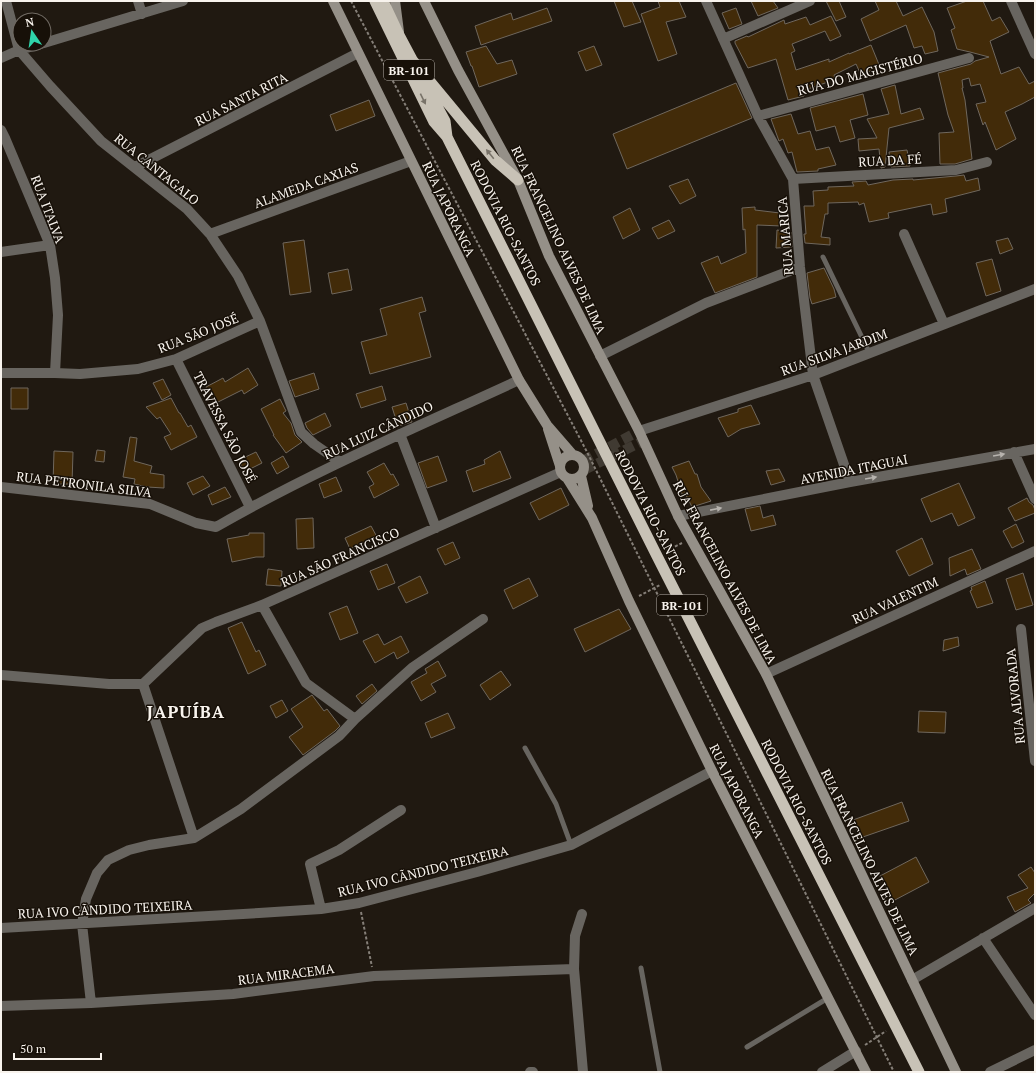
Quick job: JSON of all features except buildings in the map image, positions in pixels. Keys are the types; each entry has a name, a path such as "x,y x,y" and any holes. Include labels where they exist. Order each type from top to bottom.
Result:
{"highway":[{"name":"RODOVIA RIO-SANTOS","path":"385,1 400,36 445,121 447,136"},
{"name":"RODOVIA RIO-SANTOS","path":"385,1 434,122 447,136 669,580 918,1072"},
{"path":"413,61 495,160 518,180"}],"main road":[{"name":"RUA JAPORANGA","path":"332,1 519,380 547,425 573,455"},
{"name":"RUA FRANCELINO ALVES DE LIMA","path":"424,1 458,70 518,180 549,256 639,431 678,516 766,674 956,1072"},
{"name":"RUA JAPORANGA","path":"547,425 563,472 592,518 629,601 712,771 866,1072"},
{"path":"573,455 580,458 584,464 584,470 581,476 574,479 563,472 563,459 573,455"},
{"name":"RUA JAPORANGA","path":"581,476 592,518"}],"street":[{"path":"6,1 12,24"},
{"path":"138,1 142,14"},
{"path":"52,41 183,1"},
{"name":"RUA MARICA","path":"706,1 758,116 793,179 800,267 813,376 850,482"},
{"path":"723,39 810,1"},
{"path":"1011,1 1035,54"},
{"path":"1,58 14,52"},
{"name":"RUA CANTAGALO","path":"21,52 101,141 187,209 210,234 238,276 260,322 301,432 314,444 340,462"},
{"name":"RUA SANTA RITA","path":"135,168 358,53"},
{"name":"RUA DO MAGISTÉRIO","path":"758,116 969,58"},
{"name":"RUA ITALVA","path":"1,130 6,138 50,245 55,278 58,315 55,373"},
{"name":"ALAMEDA CAXIAS","path":"210,234 411,161"},
{"name":"RUA DA FÉ","path":"793,179 956,170 987,162"},
{"path":"904,234 944,324"},
{"path":"1,252 50,245"},
{"path":"600,356 706,303 800,267"},
{"name":"RUA SILVA JARDIM","path":"639,431 813,376 1035,289"},
{"name":"RUA SÃO JOSÉ","path":"1,373 80,374 138,369 176,359 260,322"},
{"name":"TRAVESSA SÃO JOSÉ","path":"176,359 250,507"},
{"name":"RUA LUIZ CÂNDIDO","path":"250,507 340,462 519,380"},
{"path":"400,434 436,528"},
{"name":"AVENIDA ITAGUAI","path":"678,516 850,482 1035,448"},
{"path":"1014,452 1035,499"},
{"name":"RUA SÃO FRANCISCO","path":"143,684 202,628 262,605 563,472"},
{"name":"RUA PETRONILA SILVA","path":"1,487 150,504 196,523 216,527 250,507"},
{"name":"RUA VALENTIM","path":"766,674 1035,551"},
{"path":"262,605 306,683 355,719"},
{"path":"91,1003 82,924 86,899 97,873 108,860 129,850 149,845 194,838 240,808 339,736 355,719 413,667 483,619"},
{"name":"RUA ALVORADA","path":"1020,629 1031,691 1035,761"},
{"path":"1,676 109,684 143,684 194,838"},
{"name":"RUA IVO CÃNDIDO TEIXEIRA","path":"1,928 321,909 360,903 571,846 712,771"},
{"path":"321,909 310,864 339,850 401,810"},
{"path":"912,980 1035,908"},
{"path":"582,914 575,936 574,969 583,1072"},
{"path":"983,938 1035,1015"},
{"name":"RUA MIRACEMA","path":"1,1006 91,1003 233,994 374,976 574,969"},
{"path":"990,1072 1035,1050"},
{"path":"822,1072 856,1051"}],"lane":[{"path":"823,257 870,354"},
{"path":"525,748 556,804 571,846"},
{"path":"641,968 660,1072"},
{"path":"747,1047 828,998"}],"path":[{"path":"351,1 587,452 894,1072"},
{"path":"657,556 681,544"},
{"path":"629,601 669,580"},
{"path":"360,903 374,976"},
{"path":"856,1051 895,1026"}],"tunnel":[{"path":"583,461 639,431"},
{"path":"584,470 643,441"}],"district":[{"name":"JAPUÍBA","path":"186,711"}]}
